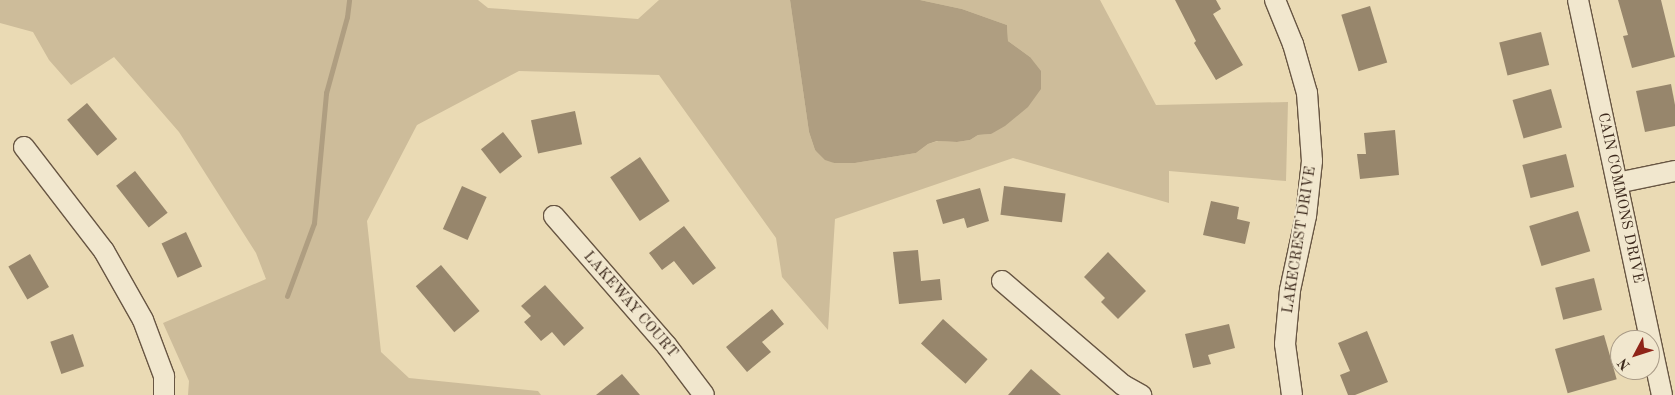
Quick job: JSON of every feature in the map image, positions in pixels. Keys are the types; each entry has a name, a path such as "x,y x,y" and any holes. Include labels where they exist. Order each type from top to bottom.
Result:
{"street":[{"name":"LAKECREST DRIVE","path":"1275,0 1293,44 1306,93 1312,161 1306,216 1290,290 1286,335 1292,395"},
{"name":"CAIN COMMONS DRIVE","path":"1578,0 1662,395"},
{"path":"24,147 104,251 143,320 164,376 164,395"},
{"path":"1617,183 1675,171"},
{"name":"LAKEWAY COURT","path":"554,216 667,346 704,395"},
{"path":"1002,281 1123,385 1141,395"}],"shaded area":[{"path":"0,0 478,0 488,8 638,19 659,0 790,0 809,132 815,150 834,163 855,163 916,153 928,144 938,141 957,142 970,140 978,135 991,134 1030,57 1008,41 1007,25 962,9 920,0 1100,0 1156,105 1288,102 1286,181 1169,171 1169,203 1013,158 835,219 828,330 782,277 776,238 659,75 519,71 417,125 367,221 381,352 409,378 538,391 541,395 188,395 189,381 163,323 266,279 256,253 179,132 114,57 71,85 49,60 33,32 0,23"},
{"path":"790,0 920,0 962,9 1007,25 1008,41 1030,57 1041,71 1041,89 1028,107 1005,126 991,134 978,135 970,140 957,142 937,141 928,144 916,153 855,163 834,163 825,160 815,150 809,132"}],"building":[{"path":"1175,0 1216,0 1221,9 1213,14 1243,65 1216,80 1194,43 1196,41"},
{"path":"1618,0 1661,0 1675,57 1632,68 1623,36 1628,35"},
{"path":"1370,6 1387,62 1359,71 1341,15"},
{"path":"1541,32 1549,65 1508,75 1499,42"},
{"path":"1671,84 1675,105 1675,126 1645,132 1636,91"},
{"path":"1551,89 1562,127 1524,138 1513,100"},
{"path":"87,103 117,139 97,156 67,120"},
{"path":"575,111 582,144 538,154 531,120"},
{"path":"1395,130 1399,175 1360,179 1357,154 1366,154 1364,133"},
{"path":"503,132 522,156 500,174 481,149"},
{"path":"1566,154 1574,187 1531,198 1522,165"},
{"path":"640,157 670,201 640,221 610,177"},
{"path":"135,171 168,213 149,228 116,186"},
{"path":"462,186 487,197 468,240 443,229"},
{"path":"1004,186 1066,194 1062,222 1000,215"},
{"path":"980,188 989,221 967,228 964,218 943,224 936,200"},
{"path":"1211,201 1239,207 1237,219 1250,222 1245,244 1203,235"},
{"path":"1578,211 1590,251 1542,266 1529,226"},
{"path":"684,226 716,268 693,285 674,261 662,270 649,253"},
{"path":"186,232 202,266 178,278 162,243"},
{"path":"918,250 921,281 940,279 942,300 899,304 893,252"},
{"path":"1108,252 1146,291 1118,319 1101,302 1105,298 1084,277"},
{"path":"30,254 49,287 27,299 8,266"},
{"path":"441,265 480,311 454,332 416,286"},
{"path":"1594,278 1602,310 1563,320 1555,288"},
{"path":"545,285 584,328 564,346 552,332 541,341 524,322 531,316 521,306"},
{"path":"772,309 784,324 762,342 771,352 747,372 726,347"},
{"path":"943,319 988,359 966,384 921,344"},
{"path":"1229,324 1235,348 1208,355 1211,364 1193,368 1185,334"},
{"path":"1367,331 1388,382 1355,395 1348,395 1340,375 1350,371 1338,343"},
{"path":"73,334 84,366 61,374 50,342"},
{"path":"1604,335 1610,356 1610,380 1614,380 1568,393 1555,349"},
{"path":"1031,369 1061,395 1008,395"},
{"path":"622,374 640,395 596,395"}],"waterway":[{"path":"287,296 314,223 326,93 347,17 349,0"}]}
